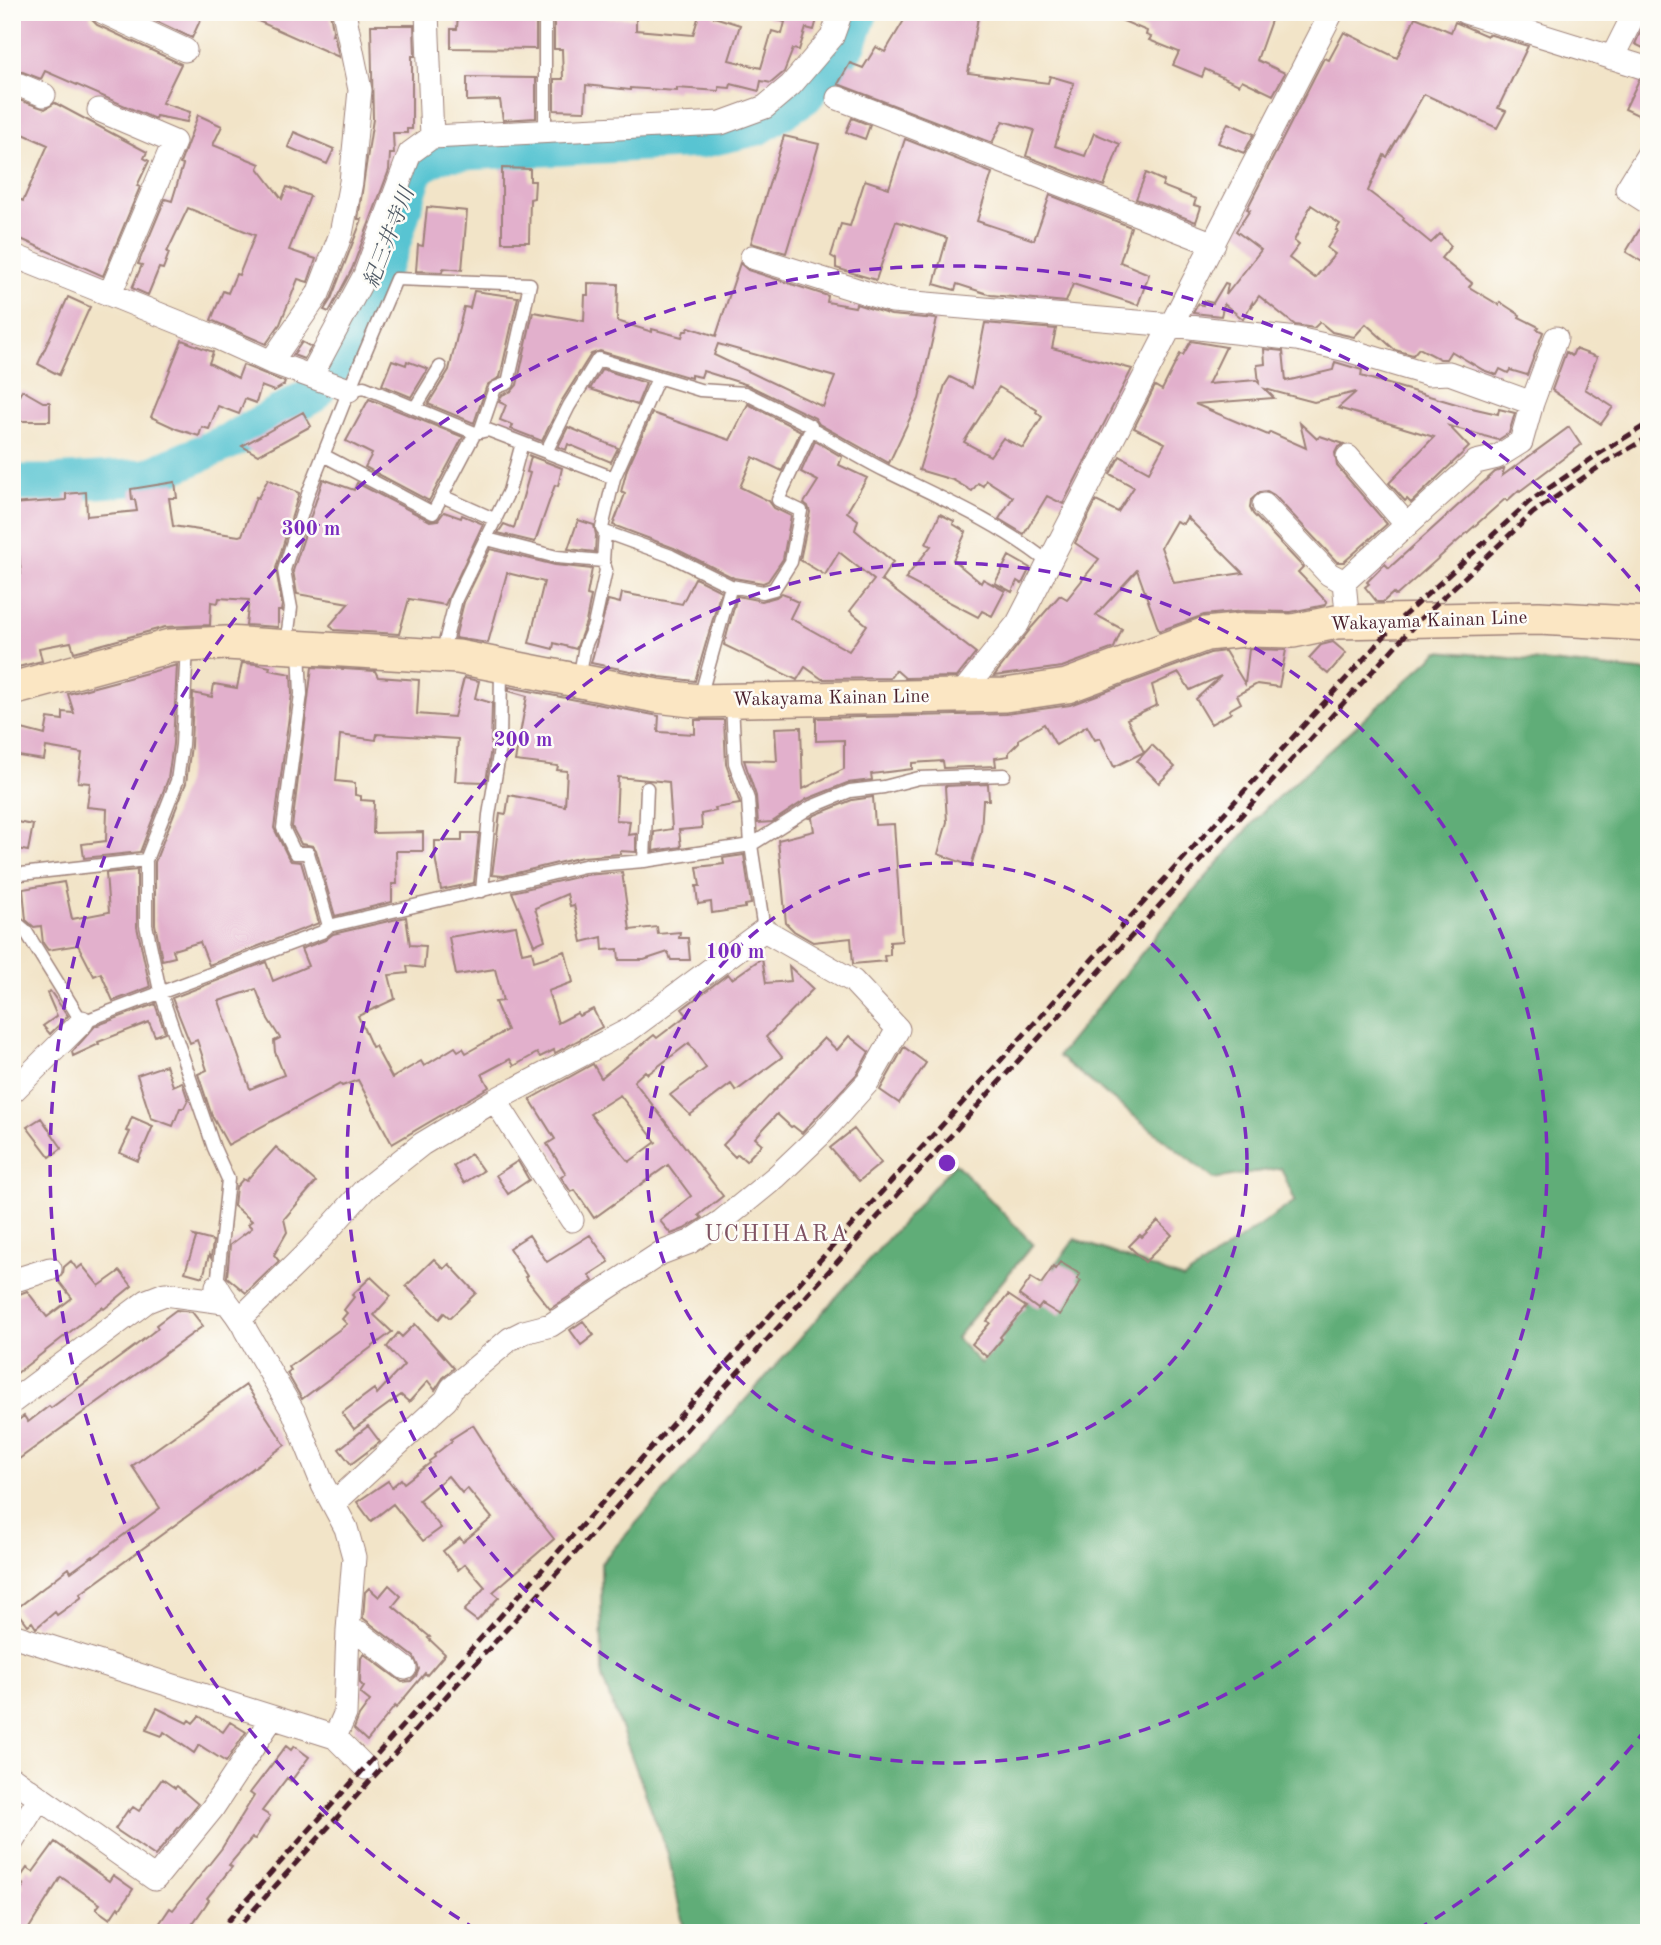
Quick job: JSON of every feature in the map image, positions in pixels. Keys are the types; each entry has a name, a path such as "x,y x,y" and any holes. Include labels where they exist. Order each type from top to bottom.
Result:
{"main road":[{"name":"Wakayama Kainan Line","path":"12,689 170,646 226,643 442,656 657,696 699,701 959,697 1005,695 1067,686 1206,634 1293,631 1348,622 1539,618 1649,624"}],"street":[{"path":"103,12 185,50"},
{"path":"271,362 318,294 341,234 351,182 360,90 344,12"},
{"path":"427,12 432,137"},
{"path":"314,377 365,275 410,153 432,137 721,123 765,107 791,85 832,37 841,12"},
{"path":"959,697 1018,624 1332,12"},
{"path":"1612,58 1635,12"},
{"path":"1478,14 1649,69"},
{"path":"12,82 44,95"},
{"path":"838,98 1214,244"},
{"path":"99,110 174,142 110,294"},
{"path":"1649,153 1627,189 1649,203"},
{"path":"12,256 271,362 346,389"},
{"path":"752,257 892,301 1172,325 1297,339 1347,350 1428,374 1449,373 1532,403"},
{"path":"1344,582 1476,461 1497,457 1521,442 1556,338"},
{"path":"1348,457 1408,524"},
{"path":"1265,505 1329,574 1344,582"},
{"path":"1344,582 1348,622"},
{"path":"240,1319 310,1250 365,1189 422,1144 495,1100 629,1030 764,930 852,981 898,1029 868,1082 822,1133 777,1176 722,1221 690,1242 661,1253 551,1325 524,1332 510,1339 452,1388 446,1400 333,1504"},
{"path":"12,1092 82,1022"},
{"path":"495,1100 572,1220"},
{"path":"12,1280 50,1269"},
{"path":"12,1402 147,1301 165,1294 221,1294 240,1319 294,1413 323,1485 346,1528 354,1557 345,1714 335,1737"},
{"path":"348,1630 360,1633 405,1668"},
{"path":"12,1635 335,1737 366,1768"},
{"path":"12,1778 155,1878 212,1809 272,1718"},
{"path":"12,1842 40,1797"}],"lane":[{"path":"545,12 545,132"},
{"path":"323,456 433,513 477,432 495,388 508,383 530,284 396,279 346,389 309,491 284,570 301,694 284,828 295,853 308,853 329,926"},
{"path":"546,453 569,406 583,388 598,359 700,390 745,393 811,426 811,429 883,469 952,503 1032,549 1049,563"},
{"path":"415,408 440,367"},
{"path":"658,377 614,478 601,528 605,532 671,556 731,586 763,592 774,589 791,562 801,511 778,500 811,429"},
{"path":"346,389 364,387 477,432 488,430 614,478"},
{"path":"442,656 456,599 509,491 522,443"},
{"path":"442,496 496,520"},
{"path":"579,681 584,646 594,625 606,570 603,561 605,532"},
{"path":"487,539 557,557 603,561"},
{"path":"699,701 731,586"},
{"path":"187,645 182,745 177,781 146,860 146,925 160,991 214,1148 228,1178 221,1294"},
{"path":"482,891 489,816 500,748 501,666"},
{"path":"732,701 735,763 748,799 751,845 764,930"},
{"path":"12,919 25,930 82,1022 322,932 329,926 584,866 644,861 751,845 811,807 850,791 884,787 919,778 1004,775"},
{"path":"644,861 647,788"},
{"path":"12,872 21,874 146,860"}],"green space":[{"path":"1439,651 1649,672 1649,1933 685,1933 668,1854 602,1677 601,1563 955,1163 1033,1244 956,1338 981,1364 1075,1239 1183,1279 1295,1201 1281,1168 1214,1179 1058,1056 1163,927 1265,809"}],"building":[{"path":"12,12 89,12 97,25 181,64 162,103 190,112 187,122 156,116 155,119 45,71 41,79 12,68"},
{"path":"137,12 204,12 192,38"},
{"path":"238,12 330,12 332,35 334,34 339,57"},
{"path":"458,12 527,12 527,16 536,17 536,49 451,48 451,29 457,29"},
{"path":"563,12 606,12 605,18 636,18 636,30 693,35 700,12 715,12 714,17 740,25 729,60 761,68 772,31 782,34 785,22 767,17 768,12 819,12 814,30 806,28 799,50 793,49 784,72 771,83 761,81 759,91 731,84 730,88 719,87 719,91 677,88 677,91 630,90 586,85 585,111 554,110 554,79 563,79 562,49 554,49 554,18 562,19"},
{"path":"909,12 979,12 968,73 1048,83 1050,76 1074,83 1055,146 1085,156 1094,133 1120,144 1104,186 1026,156 1034,130 1003,121 992,143 838,84 850,63 863,68 876,47 885,52"},
{"path":"1102,12 1274,12 1257,60 1285,73 1273,95 1242,80 1239,85 1205,69 1202,77 1173,65 1179,52 1149,40 1151,37 1146,35 1147,31"},
{"path":"1649,13 1649,51 1635,44"},
{"path":"1415,17 1451,32 1455,22 1487,36 1488,34 1528,46 1498,108 1506,111 1497,128 1424,94 1387,157 1384,155 1368,191 1431,243 1440,234 1451,246 1441,258 1472,283 1469,287 1499,305 1500,302 1520,315 1519,317 1539,327 1537,329 1543,332 1527,375 1510,370 1508,373 1500,369 1497,375 1451,351 1446,359 1440,359 1419,348 1413,355 1395,350 1366,324 1354,337 1332,332 1320,322 1314,328 1295,325 1259,296 1243,319 1224,304 1221,316 1193,313 1198,304 1203,305 1204,301 1213,303 1225,283 1228,284 1226,295 1261,250 1236,231 1250,210 1247,209 1324,58 1329,60 1344,32 1397,58","holes":["1311,205 1340,224 1327,248 1335,254 1315,278 1289,258 1299,245 1294,241"]},
{"path":"371,25 414,25 412,129 407,129 407,133 393,133 394,154 390,154 389,170 352,269 329,312 324,310 331,299 362,219 358,219 373,119"},
{"path":"467,77 536,78 536,118 503,120 500,100 467,101"},
{"path":"1639,80 1649,83 1649,102 1642,117 1625,109"},
{"path":"16,99 45,109 55,103 147,152 144,158 149,161 137,186 140,187 103,276 12,235 12,196 23,201 48,145 12,129 12,106"},
{"path":"198,115 222,126 213,145 260,164 258,168 282,199 287,187 310,196 289,250 316,259 308,282 298,279 280,324 266,344 211,320 223,291 228,293 236,274 239,275 255,235 188,208 167,252 169,253 163,269 159,268 148,295 132,288 142,265 138,264 165,199 172,201 183,165 180,164"},
{"path":"852,118 870,125 865,139 846,132"},
{"path":"1228,123 1254,134 1244,153 1218,143"},
{"path":"294,132 334,149 327,164 288,147"},
{"path":"784,136 819,144 786,253 751,243"},
{"path":"905,139 992,173 977,221 1034,240 1050,195 1131,227 1120,262 1149,274 1138,305 1073,284 1066,302 991,295 957,284 955,290 934,284 947,238 896,221 876,280 836,268 836,259 831,256 841,224 850,226 865,180 889,188"},
{"path":"502,168 530,169 530,181 535,181 534,198 530,199 529,242 502,242"},
{"path":"1146,173 1164,181 1162,186 1196,199 1194,205 1201,207 1196,222 1136,199"},
{"path":"427,207 467,211 462,270 443,268 442,272 416,271 418,245 423,246"},
{"path":"1649,217 1649,266 1626,252"},
{"path":"740,263 748,270 828,296 827,302 855,307 856,304 891,315 937,319 919,399 889,463 819,424 815,418 748,385 703,371 701,377 691,375 691,378 600,351 591,354 561,402 542,441 511,429 513,425 500,420 506,405 499,402 502,395 512,391 517,385 533,312 584,321 588,283 618,284 617,321 652,332 652,329 682,337 689,327 716,336","holes":["718,344 835,377 823,407 714,355"]},
{"path":"474,291 518,297 500,377 487,385 474,423 428,404 449,370 464,307 470,308"},
{"path":"68,297 90,307 59,375 38,364"},
{"path":"985,323 1056,329 1052,348 1132,369 1063,504 1047,496 1024,534 999,519 1013,497 986,480 983,486 978,483 972,491 953,480 919,470 945,385 950,377 972,388","holes":["999,387 1037,410 1042,417 1023,448 1003,438 990,456 964,442"]},
{"path":"182,340 213,352 209,363 238,378 243,365 285,382 284,385 274,391 261,386 256,403 245,399 239,414 218,406 209,429 202,427 199,436 177,429 151,417"},
{"path":"1191,341 1226,347 1208,384 1256,380 1259,383 1257,365 1265,364 1264,349 1283,351 1286,381 1333,370 1335,362 1362,370 1361,376 1463,406 1498,414 1499,409 1515,413 1509,433 1498,440 1449,426 1469,447 1411,503 1407,499 1405,501 1389,483 1434,437 1338,408 1356,392 1314,402 1265,389 1274,398 1195,404 1306,448 1300,423 1317,439 1320,436 1344,444 1338,447 1335,453 1337,466 1387,524 1344,562 1337,562 1274,495 1267,491 1260,492 1251,500 1250,508 1253,514 1303,567 1298,572 1327,602 1325,605 1291,612 1244,611 1204,615 1159,631 1137,570 1096,615 1122,629 1114,648 1062,667 994,676 1060,595 1067,599 1099,559 1075,543 1096,501 1118,512 1134,487 1110,474 1120,456 1149,472 1165,443 1134,428 1155,386 1162,390 1180,354 1183,355","holes":["1187,517 1243,573 1174,583 1161,547 1176,521 1183,524"]},
{"path":"302,342 311,347 304,359 293,355"},
{"path":"1575,349 1597,357 1585,389 1613,407 1601,424 1552,390 1566,352 1572,356"},
{"path":"392,360 406,365 407,361 428,369 411,397 382,385"},
{"path":"602,369 646,383 637,405 590,389"},
{"path":"22,390 43,402 50,402 50,421 12,421 12,409"},
{"path":"369,399 463,437 429,501 365,467 372,454 346,441"},
{"path":"748,404 801,431 782,471 753,457 740,487 769,501 774,508 791,516 783,559 768,581 763,583 734,578 674,548 613,525 625,494 621,492 627,469 652,413 730,440"},
{"path":"303,412 311,426 258,455 242,446"},
{"path":"568,427 618,448 611,462 568,444 566,450 558,447"},
{"path":"1569,427 1581,445 1507,501 1505,499 1396,596 1393,593 1383,602 1377,602 1365,587 1385,564 1389,568 1495,472 1504,469 1502,476"},
{"path":"815,441 842,457 839,465 867,478 847,512 858,520 855,530 893,562 881,580 976,653 957,677 905,678 896,670 890,678 822,679 805,667 797,680 724,645 737,596 762,601 782,593 790,596 789,598 798,602 790,618 849,651 867,625 850,611 874,580 839,552 825,575 800,560 810,512 804,503 818,481 801,472"},
{"path":"528,455 562,468 558,486 555,485 535,542 498,533 504,524 514,528 530,473 527,472 531,457"},
{"path":"268,479 299,493 276,568 282,605 281,611 278,611 278,627 246,625 249,600 219,598 218,603 211,602 210,625 165,627 74,652 71,642 39,648 42,661 18,667 12,642 12,574 21,574 17,535 12,535 12,504 66,500 66,494 86,492 87,516 137,511 131,489 175,482 177,498 169,498 173,526 239,536 242,535 256,497 258,498"},
{"path":"323,479 354,490 357,483 430,521 438,520 444,512 461,518 462,515 483,524 445,605 409,599 399,634 334,630 330,625 349,603 297,594 293,571"},
{"path":"940,514 954,521 953,524 966,532 953,560 981,583 983,579 1005,591 992,616 982,611 978,617 905,579 931,546 926,544"},
{"path":"578,520 594,525 595,552 568,549"},
{"path":"490,549 555,565 592,569 586,622 576,649 554,643 553,649 529,643 544,582 507,573 488,643 455,638 464,602"},
{"path":"1009,556 1030,568 1022,584 1017,581 1012,592 995,583"},
{"path":"695,578 721,591 695,681 591,663 608,600 620,603 622,593 682,604"},
{"path":"1333,642 1346,653 1328,674 1309,658 1321,645"},
{"path":"1249,649 1286,650 1279,687 1257,684 1237,695 1241,703 1229,710 1231,713 1211,724 1196,699 1221,676 1190,690 1179,673 1152,685 1157,705 1127,719 1144,752 1114,767 1100,738 1095,740 1087,726 1056,745 1044,724 1019,739 1009,756 995,758 996,766 944,768 943,761 912,763 912,769 871,774 872,780 847,783 807,799 772,822 758,823 756,796 744,760 777,761 775,728 801,727 803,789 844,769 844,740 816,741 816,718 1006,714 1070,705 1210,653 1225,651 1245,684"},
{"path":"242,663 257,664 270,667 269,670 291,674 292,694 274,828 291,861 301,862 319,923 209,965 200,942 173,950 175,957 162,960 155,924 155,862 186,783 191,746 193,693 212,697 214,684 237,688"},
{"path":"177,665 173,744 168,779 140,852 84,858 82,844 106,841 107,809 87,807 90,783 78,782 82,753 46,747 44,760 12,755 12,731 21,733 22,729 45,735 48,718 63,720 63,712 74,713 68,694"},
{"path":"312,667 375,671 378,677 419,680 417,714 454,717 464,678 479,681 475,698 492,703 491,748 486,782 455,781 458,739 377,734 376,740 340,735 336,781 355,783 355,795 361,796 361,800 374,801 373,833 423,832 423,851 396,851 397,884 392,884 392,902 335,916 316,850 313,846 301,844 292,827"},
{"path":"509,687 659,716 658,732 695,734 695,720 724,720 726,764 740,804 715,808 716,811 701,814 702,828 679,830 681,847 653,851 654,832 672,829 669,782 618,777 616,820 630,821 628,835 636,834 636,852 620,851 620,854 582,857 504,876 492,875 500,813 506,814 509,795 565,806 567,771 557,770 558,766 515,761 527,696 509,691"},
{"path":"1152,745 1175,767 1159,783 1137,761"},
{"path":"988,784 989,800 983,800 981,832 971,866 938,854 947,822 945,786"},
{"path":"873,797 875,825 894,824 902,941 890,942 890,955 884,956 885,961 853,964 851,938 813,942 786,923 778,840 814,831 810,818 815,815 852,800"},
{"path":"12,821 33,825 28,851 12,848"},
{"path":"462,833 479,833 474,883 441,890 435,841 462,841"},
{"path":"744,855 751,904 745,905 745,908 712,913 711,902 698,904 696,886 700,886 697,867 724,864 723,858"},
{"path":"137,870 137,927 150,987 113,1001 101,973 94,976 78,945 48,950 43,943 41,926 34,927 26,920 23,889 64,882 72,919 109,912 106,873"},
{"path":"622,872 630,930 657,927 658,934 680,932 679,938 688,938 690,960 671,960 668,952 644,960 619,960 618,949 603,950 602,937 582,942 574,905 570,906 567,894 535,908 545,940 534,945 512,892 585,875"},
{"path":"406,917 410,945 426,946 424,968 407,966 408,973 389,975 395,999 358,1016 372,1047 375,1046 392,1078 421,1061 424,1066 455,1047 458,1051 463,1048 466,1053 507,1030 495,1002 503,1001 495,969 456,975 449,937 516,926 522,953 532,951 534,961 565,951 573,982 548,991 558,1023 577,1013 579,1016 593,1009 602,1027 555,1053 554,1050 540,1057 537,1053 514,1066 510,1059 482,1074 489,1087 392,1144 358,1080 342,1086 340,1084 228,1145 212,1116 198,1074 207,1070 197,1040 190,1043 172,998 266,962 273,981 308,966 301,949 333,934","holes":["256,989 268,1019 280,1038 274,1041 275,1052 284,1075 250,1089 219,1001"]},
{"path":"762,958 766,983 791,981 789,966 813,989 766,1037 782,1057 736,1091 731,1084 690,1115 670,1095 706,1068 689,1043 648,1074 645,1071 634,1081 723,1196 699,1215 702,1218 671,1234 660,1221 691,1196 668,1165 594,1218 575,1190 571,1192 561,1177 566,1174 547,1144 555,1139 530,1099 593,1064 601,1078 654,1035 657,1038 687,1015 682,1009 728,974 732,979","holes":["620,1095 656,1142 629,1162 590,1114"]},
{"path":"50,991 68,1016 50,1034 43,1026 57,1016 47,993"},
{"path":"155,1004 165,1032 155,1036 149,1022 98,1042 99,1044 73,1056 72,1052 95,1026"},
{"path":"849,1036 869,1052 857,1074 802,1133 777,1114 755,1138 762,1144 746,1161 738,1154 735,1157 723,1145 824,1038 837,1050"},
{"path":"904,1047 926,1063 899,1103 880,1090"},
{"path":"166,1065 173,1086 182,1082 188,1100 184,1108 180,1108 173,1126 151,1118 137,1075"},
{"path":"132,1117 153,1126 138,1161 120,1153 130,1132 126,1131"},
{"path":"41,1118 62,1148 50,1157 27,1127"},
{"path":"854,1129 881,1163 859,1181 830,1148"},
{"path":"276,1147 316,1182 284,1219 287,1232 274,1255 279,1261 246,1293 227,1277 230,1245 252,1228 248,1224 252,1221 234,1206 236,1187 243,1179 246,1181"},
{"path":"471,1154 483,1171 464,1183 453,1166"},
{"path":"518,1161 529,1180 508,1194 496,1175"},
{"path":"1158,1221 1172,1235 1145,1262 1129,1246"},
{"path":"529,1235 547,1262 590,1235 609,1262 589,1275 593,1281 550,1309 525,1277 527,1276 509,1248"},
{"path":"194,1236 213,1241 211,1258 209,1255 203,1277 185,1272 196,1238"},
{"path":"434,1259 444,1269 449,1264 476,1293 450,1318 444,1313 439,1319 406,1286"},
{"path":"71,1261 77,1269 82,1265 99,1286 120,1271 132,1286 12,1377 12,1297 27,1291 47,1317 72,1298 58,1280 64,1267"},
{"path":"1060,1262 1080,1274 1077,1279 1081,1281 1060,1315 1042,1304 1038,1309 1019,1295 1031,1278 1041,1284"},
{"path":"371,1277 391,1296 374,1315 392,1332 302,1399 287,1373 291,1370 289,1367 347,1324 342,1319 347,1313 344,1310 354,1297 352,1295"},
{"path":"1008,1295 1026,1307 987,1357 972,1344"},
{"path":"176,1310 192,1312 203,1326 12,1464 12,1425 24,1416 28,1422 49,1406 51,1408 158,1328 156,1325"},
{"path":"583,1321 594,1335 581,1345 570,1330"},
{"path":"415,1324 454,1368 435,1390 428,1381 409,1402 401,1395 354,1429 342,1413 374,1389 377,1394 404,1365 387,1347 398,1333 402,1337"},
{"path":"246,1385 285,1445 80,1594 82,1597 57,1615 55,1612 36,1628 32,1622 28,1625 16,1609 69,1568 71,1572 94,1557 160,1508 132,1466"},
{"path":"473,1425 509,1481 554,1539 493,1592 499,1597 477,1621 464,1611 485,1587 465,1564 458,1570 443,1551 460,1538 463,1542 492,1518 467,1488 462,1493 448,1476 419,1500 441,1528 423,1541 393,1504 371,1521 357,1502 388,1481 392,1487 401,1479 404,1483 430,1463 434,1455 452,1441 451,1439"},
{"path":"368,1426 380,1442 351,1464 339,1449"},
{"path":"389,1585 401,1596 393,1606 430,1637 428,1638 445,1654 396,1708 395,1706 367,1741 354,1729 359,1716 370,1701 360,1693 364,1687 360,1683 361,1658 364,1654 402,1682 411,1681 419,1669 414,1657 363,1618 365,1592 369,1588 379,1597"},
{"path":"157,1708 187,1723 189,1720 193,1723 199,1716 223,1732 230,1722 246,1732 226,1762 199,1745 194,1753 164,1732 162,1736 146,1730"},
{"path":"286,1746 291,1750 294,1746 309,1757 291,1781 287,1778 262,1811 270,1816 255,1839 252,1838 229,1865 232,1867 207,1898 209,1900 186,1933 153,1933 170,1908 173,1910 222,1848 254,1796 250,1793"},
{"path":"162,1779 175,1788 177,1786 198,1804 155,1856 115,1829 128,1810 129,1812 133,1807 139,1811"},
{"path":"55,1842 109,1881 113,1875 133,1889 110,1919 96,1909 100,1904 61,1877 26,1933 12,1933 12,1903 24,1885 18,1881 27,1868 33,1872"}],"waterway":[{"name":"紀三井寺川","path":"12,483 147,477 232,440 314,394 340,357 391,248 416,168 442,153 701,140 758,127 805,96 849,42 860,12"}],"railway":[{"path":"217,1933 718,1373 1399,620 1529,502 1649,423"},
{"path":"233,1933 1419,620 1533,513 1606,462 1649,437"}],"district":[{"name":"UCHIHARA","path":"777,1234"}]}
